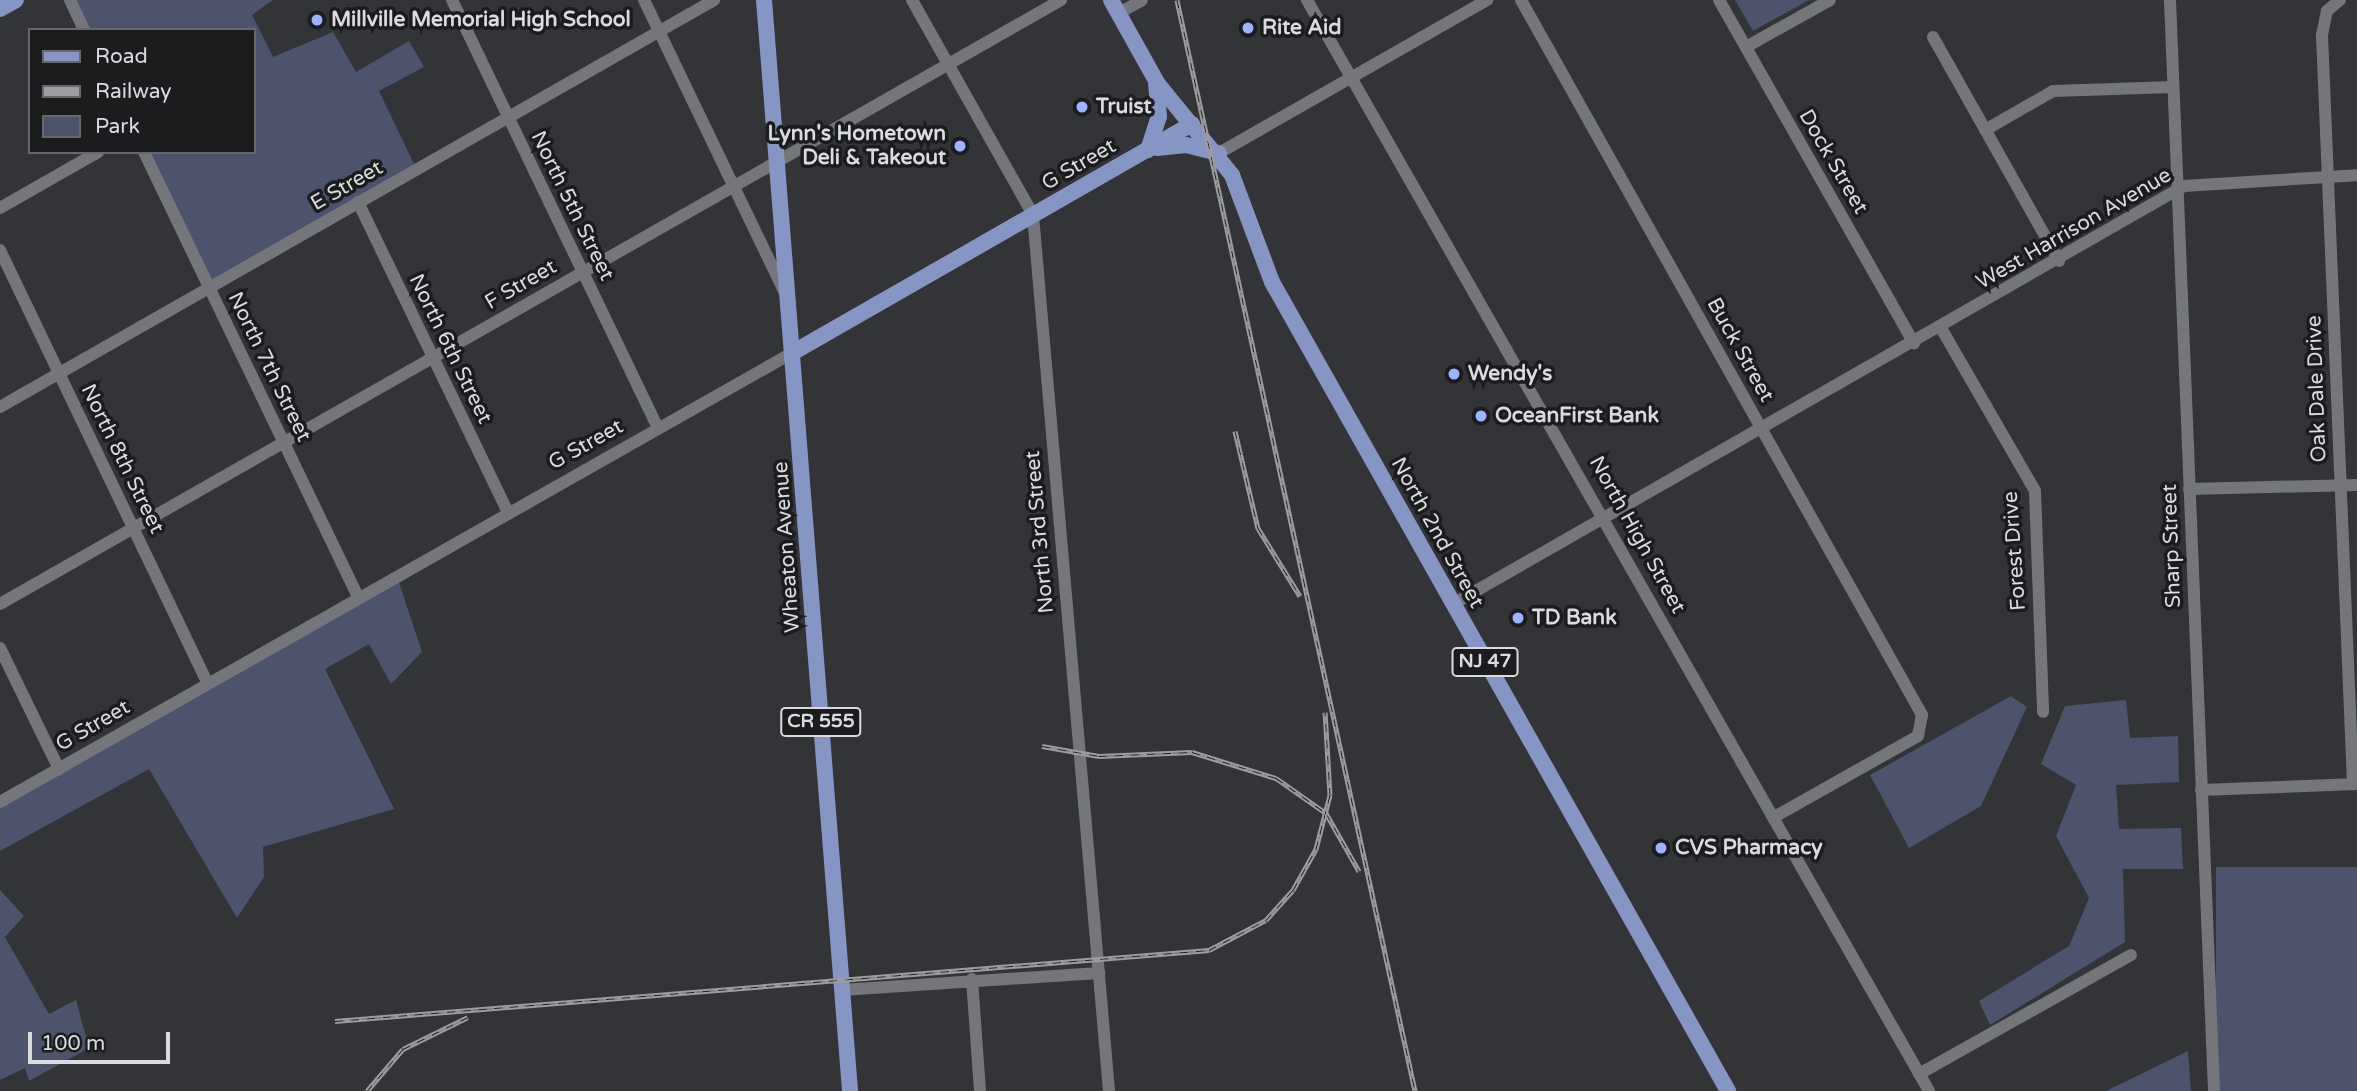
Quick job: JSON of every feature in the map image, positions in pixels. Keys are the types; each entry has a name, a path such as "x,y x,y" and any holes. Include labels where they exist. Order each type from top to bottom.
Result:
{"main road":[{"path":"0,9 16,0"},
{"name":"Wheaton Avenue","path":"764,0 850,1091"},
{"name":"North 2nd Street","path":"1115,7 1155,79 1219,153 1272,282 1728,1091"},
{"path":"1155,79 1159,117 1148,149 1186,145 1219,153"},
{"name":"G Street","path":"792,353 1192,124"}],"street":[{"path":"70,0 84,28"},
{"name":"North 5th Street","path":"452,0 658,428"},
{"path":"644,0 787,298"},
{"name":"E Street","path":"0,407 714,0"},
{"name":"North 3rd Street","path":"912,0 1033,215 1109,1091"},
{"name":"F Street","path":"0,604 1061,0"},
{"path":"1115,7 1142,0"},
{"name":"North High Street","path":"1307,0 1929,1091"},
{"path":"1219,153 1487,0"},
{"name":"Buck Street","path":"1521,0 1923,720 1918,736 1774,817"},
{"name":"Dock Street","path":"1719,0 1914,343"},
{"path":"1746,47 1830,0"},
{"name":"Sharp Street","path":"2170,0 2214,1091"},
{"name":"Oak Dale Drive","path":"2340,0 2322,21 2340,486 2355,784"},
{"path":"1933,37 2059,261"},
{"path":"1985,130 2053,91 2173,87"},
{"path":"0,208 94,154"},
{"name":"North 7th Street","path":"145,154 359,598"},
{"name":"West Harrison Avenue","path":"1453,604 2059,261 2177,190 2192,183 2357,176"},
{"name":"North 6th Street","path":"358,202 508,512"},
{"name":"North 8th Street","path":"0,250 208,684"},
{"name":"Forest Drive","path":"1941,328 2035,491 2043,712"},
{"name":"G Street","path":"0,802 792,353"},
{"path":"2189,489 2357,485"},
{"path":"0,648 59,769"},
{"path":"2201,790 2355,784"},
{"path":"1919,1074 2131,955"},
{"path":"842,990 972,979 1099,973"},
{"path":"972,979 980,1091"}],"green space":[{"path":"69,0 273,0 252,15 273,57 333,32 356,72 409,41 424,67 379,91 415,166 209,286 144,154 256,154 256,28 83,28"},
{"path":"1735,0 1809,0 1753,31"},
{"path":"397,576 422,652 391,684 369,644 325,669 394,809 263,847 264,877 237,918 149,769 0,851 0,802"},
{"path":"2011,696 2027,707 1981,806 1909,848 1870,775"},
{"path":"2126,700 2130,738 2178,736 2179,782 2116,785 2119,829 2181,828 2183,869 2123,869 2125,942 1990,1025 1979,1001 2069,946 2089,898 2056,836 2076,785 2041,764 2065,706"},
{"path":"2216,867 2357,867 2357,1091 2216,1091"},
{"path":"0,890 24,916 5,937 49,1014 76,1000 89,1048 29,1081 25,1068 0,1080"},
{"path":"2188,1051 2191,1091 2106,1091"}],"railway":[{"path":"1177,0 1415,1091"},
{"path":"1235,431 1258,528 1300,596"},
{"path":"335,1021 1209,950 1266,920 1293,890 1316,849 1330,795 1325,712"},
{"path":"1042,746 1099,756 1192,752 1276,778 1326,813 1359,871"},
{"path":"367,1091 403,1049 468,1017"}],"place":[{"name":"Millville Memorial High School","path":"317,20"},
{"name":"Rite Aid","path":"1248,28"},
{"name":"Truist","path":"1082,107"},
{"name":"Lynn's Hometown Deli & Takeout","path":"960,146"},
{"name":"Wendy's","path":"1454,374"},
{"name":"OceanFirst Bank","path":"1481,416"},
{"name":"TD Bank","path":"1518,618"},
{"name":"CVS Pharmacy","path":"1661,848"}]}
